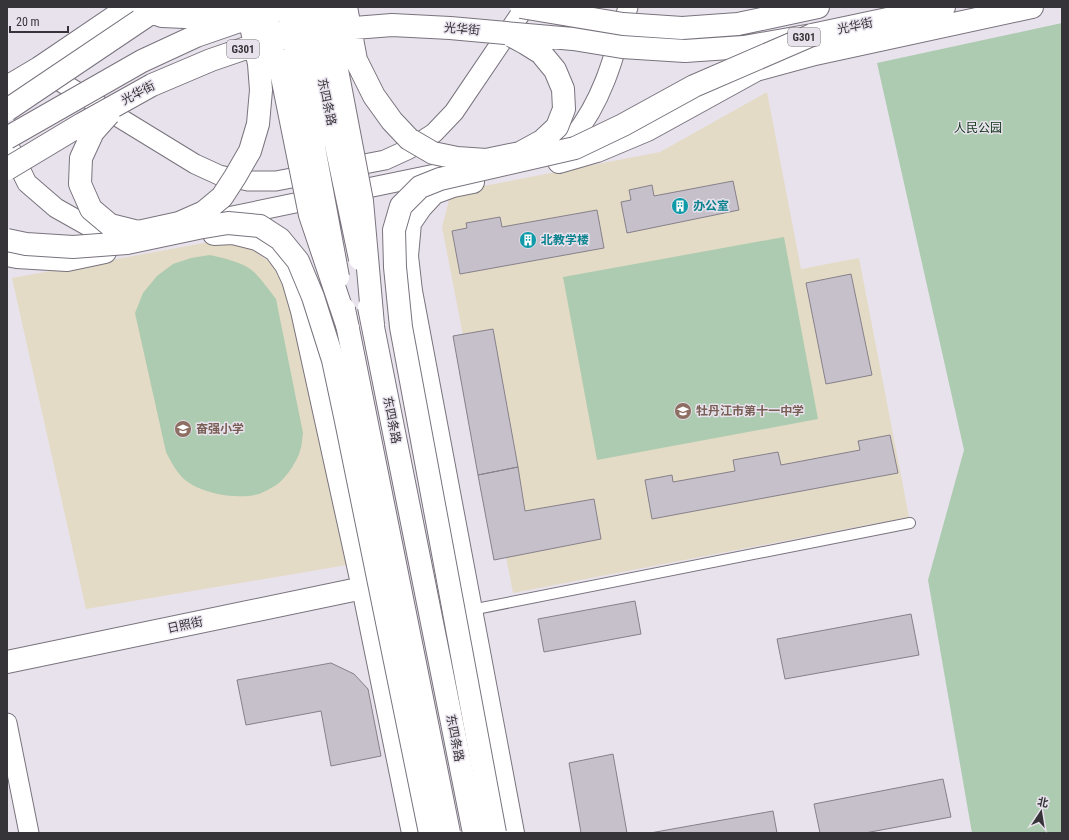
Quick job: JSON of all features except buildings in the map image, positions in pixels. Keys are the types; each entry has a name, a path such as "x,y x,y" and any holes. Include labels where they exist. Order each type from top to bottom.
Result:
{"main road":[{"path":"7,87 129,7"},
{"path":"139,7 162,16 185,17 257,10"},
{"path":"7,110 160,7"},
{"path":"288,7 348,328 449,833"},
{"name":"G301","path":"7,138 142,61 196,36 257,10 297,7"},
{"name":"东四条路","path":"307,7 373,325 474,833"},
{"path":"325,7 362,201 373,325"},
{"path":"346,7 356,60 374,96 387,114 409,139 433,153 457,158 486,160 520,153 542,141 557,127 564,109 563,89 555,70 541,53 505,33"},
{"name":"G301","path":"521,7 623,24 682,28 738,24 818,7"},
{"name":"光华街","path":"7,169 82,124 152,85 211,60 261,43 329,30 392,25 450,28 574,39 622,47 685,51 744,47 812,36 944,7"},
{"path":"513,833 411,291 407,256 410,223 421,207 434,193 453,186 541,167 597,151 647,130 756,70 815,54 1032,7"},
{"path":"118,104 93,132 81,158 80,184 91,209 110,225 138,232 179,223 204,212 222,197 235,177 250,151 258,124 261,84 257,10"},
{"path":"257,10 310,215 348,328"},
{"path":"495,833 402,327 395,266 394,230 401,206 420,187 440,179 575,148 623,125 694,86 812,36"},
{"path":"7,240 26,244 73,247 127,243 228,223 260,226 280,238 298,261 313,297 333,360 430,833"},
{"path":"7,255 67,260 151,243 212,234 233,233 257,238 275,250 286,265 293,280 302,311 363,588 413,833"},
{"name":"日照街","path":"7,662 363,588"}],"street":[{"path":"38,68 195,164 219,175 248,181 276,181 385,160 410,149 434,133 454,112 525,7"},
{"path":"541,167 573,138 595,104 612,65 628,7"},
{"path":"7,142 27,183 56,208 88,226 118,239 151,243"},
{"path":"118,239 562,147"},
{"path":"7,723 29,833"}],"lane":[{"path":"471,610 910,523"}],"shaded area":[{"name":"牡丹江市第十一中学","path":"767,92 801,269 859,258 909,517 513,593 442,227 449,200 468,189 660,152"},
{"name":"奋强小学","path":"215,241 246,246 270,262 289,294 353,564 86,609 12,278"}],"green space":[{"name":"人民公园","path":"1062,23 1062,833 972,833 928,580 964,450 877,63"},
{"path":"784,237 818,419 597,460 563,277"},
{"path":"210,255 233,261 254,272 276,299 303,433 299,455 286,476 270,489 250,496 231,496 201,489 185,480 174,467 166,452 135,313 143,293 157,276 173,264 191,258"}],"place":[{"name":"办公室","path":"680,206"},
{"name":"北教学楼","path":"528,240"},
{"name":"牡丹江市第十一中学","path":"683,411"},
{"name":"奋强小学","path":"183,429"}]}
